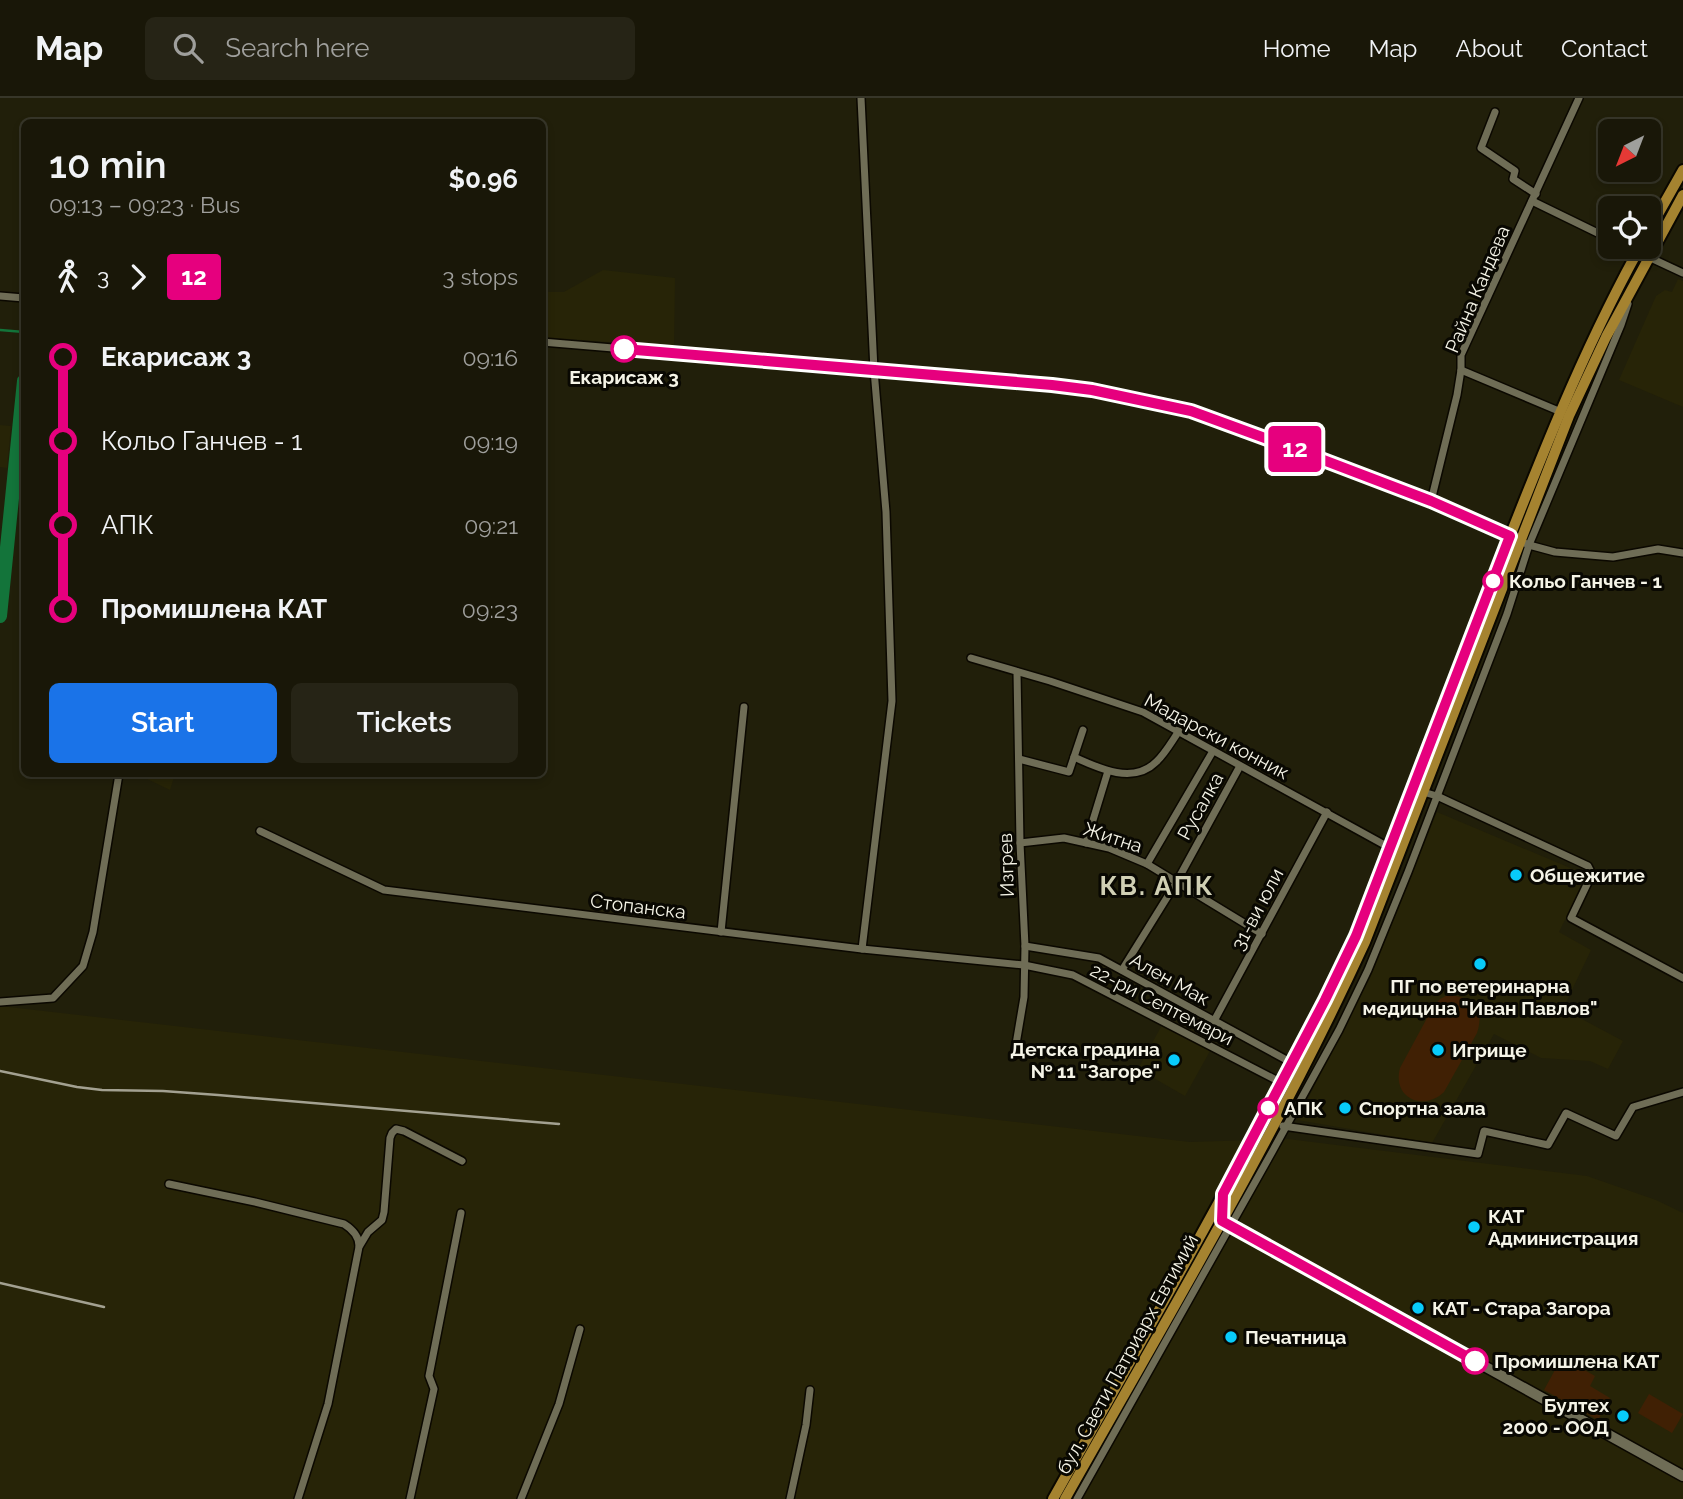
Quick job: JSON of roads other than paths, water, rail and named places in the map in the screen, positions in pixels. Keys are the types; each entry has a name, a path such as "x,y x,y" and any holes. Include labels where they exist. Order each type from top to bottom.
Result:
{"main road":[{"path":"1661,209 1683,170"},
{"name":"бул. Свети Патриарх Евтимий","path":"1661,235 1683,195"},
{"name":"бул. Свети Патриарх Евтимий","path":"1065,1499 1226,1223 1354,967 1365,942 1394,850 1510,536 1596,333 1634,259"},
{"name":"бул. Свети Патриарх Евтимий","path":"1052,1499 1223,1194 1356,936 1423,792 1525,543 1569,416 1606,337 1648,259"},
{"path":"1223,1194 1226,1223"},
{"path":"1203,1231 1226,1223 1683,1476"}],"street":[{"path":"861,98 874,370 886,512 892,701 862,950"},
{"name":"Райна Кандева","path":"1431,501 1457,395 1461,355 1579,98"},
{"path":"1495,112 1481,148 1515,171 1513,179 1534,197 1598,232"},
{"path":"1653,259 1683,273"},
{"path":"0,296 21,298"},
{"path":"546,342 1092,390 1191,411 1431,501 1525,543 1555,552 1613,557 1658,549 1683,553"},
{"path":"1461,370 1561,412"},
{"path":"1077,1499 1226,1223 1286,1126 1339,1030 1368,970 1507,614 1525,543"},
{"name":"Мадарски конник","path":"971,658 1143,712 1394,850"},
{"name":"Изгрев","path":"1014,1056 1024,997 1025,946 1017,672"},
{"path":"721,932 744,706"},
{"path":"1019,759 1069,772 1083,730"},
{"path":"1074,757 1108,771 1144,771 1156,763 1179,731"},
{"path":"1147,864 1213,751"},
{"name":"Русалка","path":"1122,970 1176,883 1240,766"},
{"path":"1086,843 1108,771"},
{"path":"0,1002 52,998 83,966 93,933 119,777"},
{"path":"1423,792 1588,866 1592,874 1571,918 1683,978"},
{"name":"31-ви юли","path":"1214,1021 1327,812"},
{"name":"Стопанска","path":"260,831 384,890 862,950 1024,965"},
{"name":"Житна","path":"1020,843 1064,838 1109,848 1147,864 1262,934"},
{"name":"Ален Мак","path":"1025,946 1099,958 1292,1063"},
{"name":"22-ри Септември","path":"1024,965 1073,975 1282,1083"},
{"path":"1272,1128 1286,1126 1478,1154 1484,1132 1548,1145 1566,1113 1616,1136 1633,1107 1683,1092"},
{"path":"359,1247 368,1232 382,1220 390,1138 396,1129 462,1161"},
{"path":"169,1184 344,1224 359,1240 328,1404 298,1499"},
{"path":"410,1499 434,1389 429,1376 461,1213"},
{"path":"521,1499 559,1404 580,1329"},
{"path":"790,1499 806,1425 810,1391"}],"waterway":[{"path":"0,330 21,332"},
{"path":"0,616 21,410"}],"railway":[{"path":"0,1071 102,1090 218,1095 559,1124"},
{"path":"0,1283 104,1307"}],"place":[{"name":"Екарисаж 3","path":"624,349"},
{"name":"Кольо Ганчев - 1","path":"1493,581"},
{"name":"Общежитие","path":"1516,875"},
{"name":"ПГ по ветеринарна медицина \"Иван Павлов\"","path":"1480,964"},
{"name":"Игрище","path":"1438,1050"},
{"name":"Детска градина № 11 \"Загоре\"","path":"1174,1060"},
{"name":"АПК","path":"1268,1108"},
{"name":"Спортна зала","path":"1345,1108"},
{"name":"КАТ Администрация","path":"1474,1227"},
{"name":"КАТ - Стара Загора","path":"1418,1308"},
{"name":"Печатница","path":"1231,1337"},
{"name":"Промишлена КАТ","path":"1475,1361"},
{"name":"Бултех 2000 - ООД","path":"1623,1416"}],"district":[{"name":"КВ. АПК","path":"1157,886"}]}
